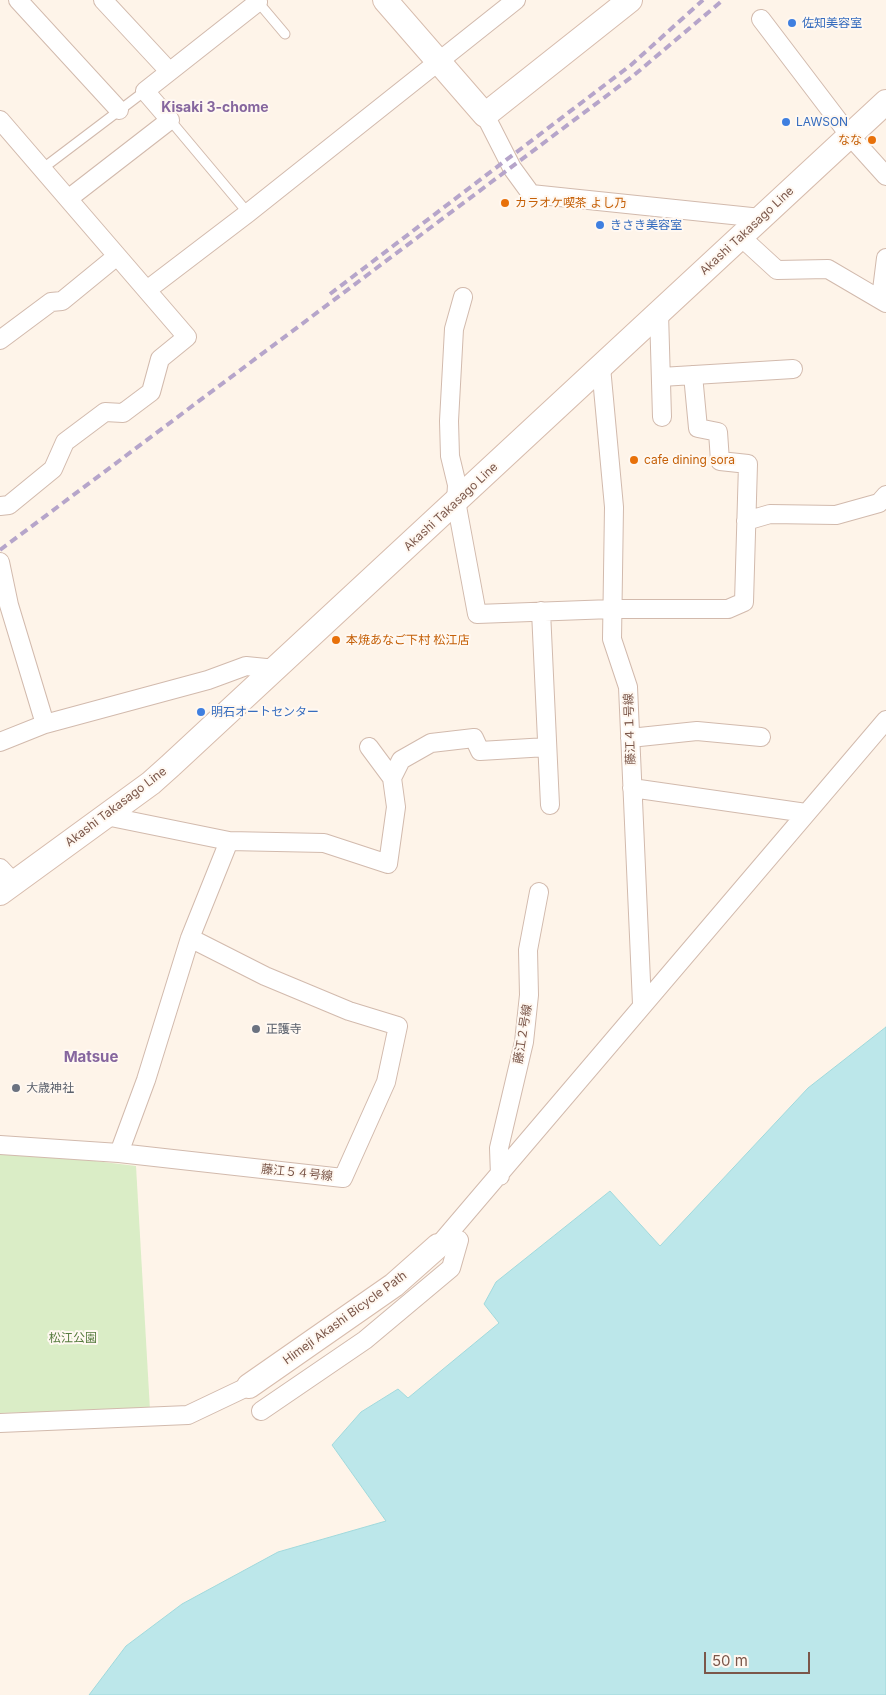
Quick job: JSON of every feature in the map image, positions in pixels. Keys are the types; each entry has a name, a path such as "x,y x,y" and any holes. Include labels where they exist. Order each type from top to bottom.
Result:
{"main road":[{"path":"393,2 438,60 485,115 630,0"},
{"name":"Akashi Takasago Line","path":"5,881 106,816 151,783 886,102"},
{"name":"Himeji Akashi Bicycle Path","path":"249,1386 394,1285 449,1243"}],"street":[{"path":"18,0 120,110"},
{"path":"103,0 169,72"},
{"path":"147,290 248,213 438,60 516,0"},
{"path":"68,200 170,120 145,91 258,1"},
{"path":"761,19 850,136 886,176"},
{"path":"485,115 512,168 531,194 761,218"},
{"path":"0,120 187,337 160,359 151,392 123,414 105,412 65,442 53,469 9,505 0,506"},
{"path":"741,237 778,270 828,269 883,300 886,258"},
{"path":"0,340 51,302 62,301 117,256"},
{"path":"463,298 454,329 449,421 450,456 457,485 456,501 477,614 612,609 728,608 744,602 748,464 720,461 718,432 698,428 693,375"},
{"path":"659,313 662,417"},
{"name":"藤江４１号線","path":"601,367 614,507 612,640 628,687 642,1004"},
{"path":"660,377 793,369"},
{"path":"746,521 770,514 836,514 879,503 886,495"},
{"path":"0,562 9,606 45,724"},
{"path":"541,611 550,805"},
{"path":"0,742 45,724 208,680 246,666 276,669"},
{"path":"261,1411 364,1340 451,1268 449,1243 500,1176 642,1004 886,720"},
{"path":"630,738 696,731 761,737"},
{"path":"392,778 402,760 431,743 474,738 480,751 547,747"},
{"path":"106,816 229,841 324,843 388,864 396,807 392,778 368,747"},
{"path":"632,788 806,812"},
{"path":"0,1145 119,1153 146,1080 190,938 229,841"},
{"name":"藤江２号線","path":"500,1176 499,1148 524,1042 529,994 528,950 540,892"},
{"name":"藤江５４号線","path":"119,1153 343,1178 386,1082 398,1026 349,1011 265,976 190,938"},
{"path":"0,1423 188,1415 249,1386"}],"lane":[{"path":"258,1 285,34"},
{"path":"42,169 145,91"},
{"path":"170,120 248,213"}],"green space":[{"name":"松江公園","path":"22,1152 136,1166 150,1410 0,1413 0,1153"}],"water":[{"path":"886,1027 886,1695 89,1695 126,1646 182,1604 278,1552 386,1521 332,1445 361,1412 398,1389 408,1398 499,1323 484,1304 496,1282 610,1191 660,1246 808,1088"}],"railway":[{"path":"330,294 631,65 703,0"},
{"path":"0,550 633,76 723,0"}],"place":[{"name":"佐知美容室","path":"792,23"},
{"name":"LAWSON","path":"786,122"},
{"name":"なな","path":"872,140"},
{"name":"カラオケ喫茶 よし乃","path":"505,203"},
{"name":"きさき美容室","path":"600,225"},
{"name":"cafe dining sora","path":"634,460"},
{"name":"本焼あなご下村 松江店","path":"336,640"},
{"name":"明石オートセンター","path":"201,712"},
{"name":"正護寺","path":"256,1029"},
{"name":"大歳神社","path":"16,1088"}],"district":[{"name":"Kisaki 3-chome","path":"215,108"},
{"name":"Matsue","path":"91,1057"}]}
